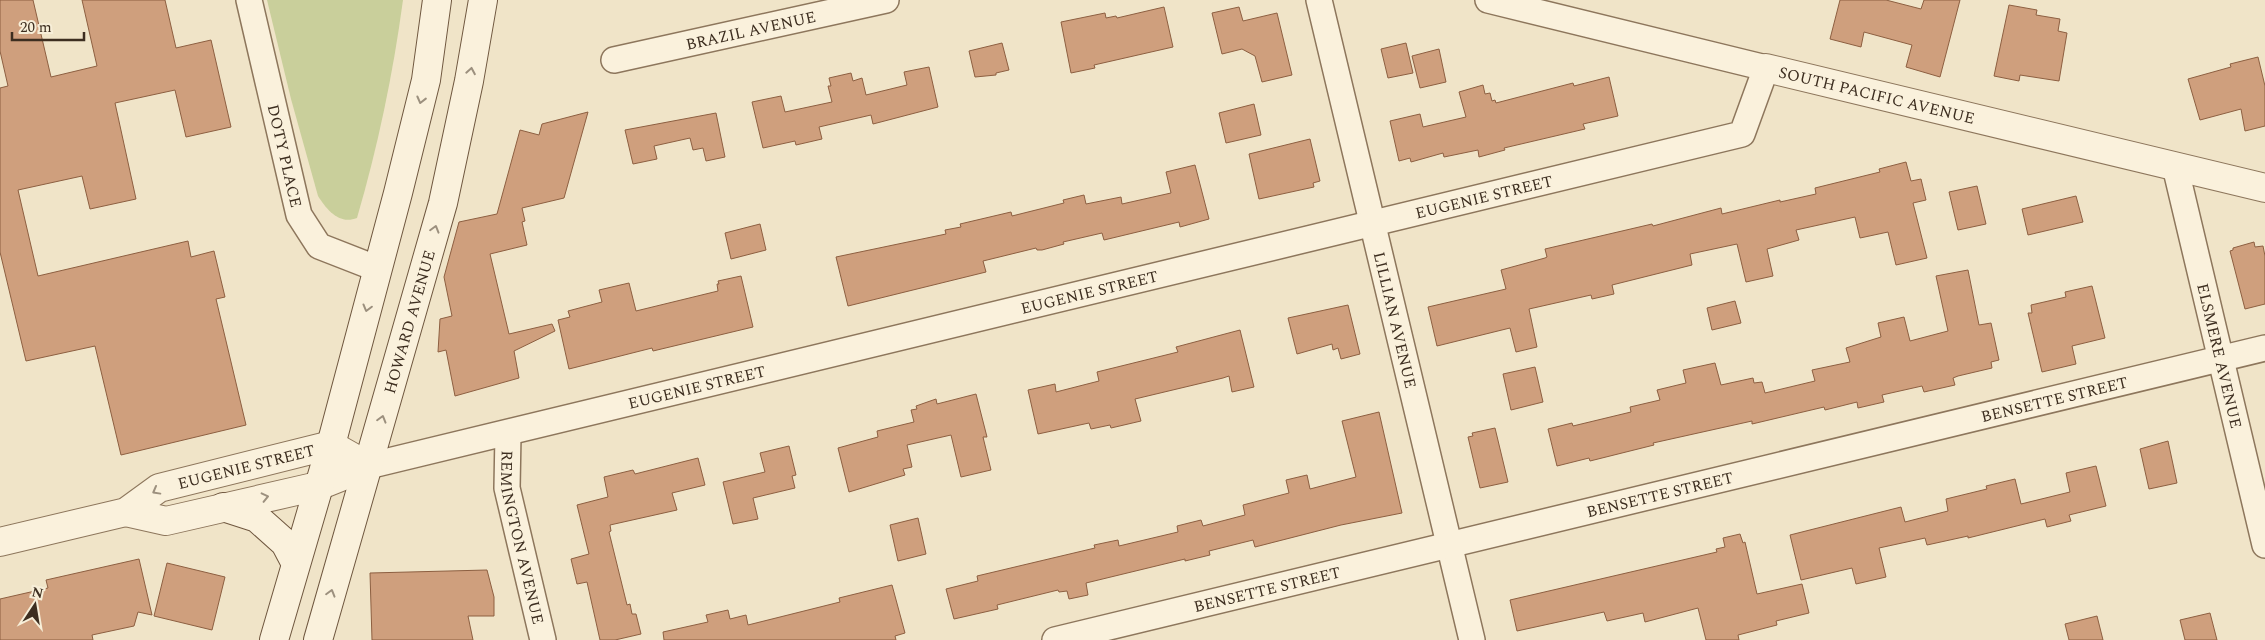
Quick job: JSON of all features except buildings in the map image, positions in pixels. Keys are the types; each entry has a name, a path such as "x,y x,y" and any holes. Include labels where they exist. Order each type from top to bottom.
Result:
{"main road":[{"path":"274,640 295,562 331,445 426,80 437,0"},
{"name":"HOWARD AVENUE","path":"318,640 443,203 469,81 483,0"},
{"name":"SOUTH PACIFIC AVENUE","path":"1766,68 2265,188"},
{"name":"EUGENIE STREET","path":"0,542 126,512 159,488 331,445 368,466"},
{"name":"EUGENIE STREET","path":"126,512 166,521 318,486 368,466"},
{"path":"223,507 257,518 285,543 295,562"}],"street":[{"name":"DOTY PLACE","path":"249,0 299,214 320,246 378,268"},
{"name":"BRAZIL AVENUE","path":"614,60 886,0"},
{"name":"LILLIAN AVENUE","path":"1319,0 1472,640"},
{"name":"SOUTH PACIFIC AVENUE","path":"1488,0 1766,68"},
{"name":"EUGENIE STREET","path":"368,466 508,434 1372,222 1742,134 1766,68"},
{"name":"ELSMERE AVENUE","path":"2176,166 2265,545"},
{"name":"BENSETTE STREET","path":"1055,640 2265,348"},
{"name":"REMINGTON AVENUE","path":"508,434 507,488 543,640"}],"green space":[{"path":"267,0 403,0 384,110 357,218 351,220 339,218 325,206 318,196 291,99"}]}
